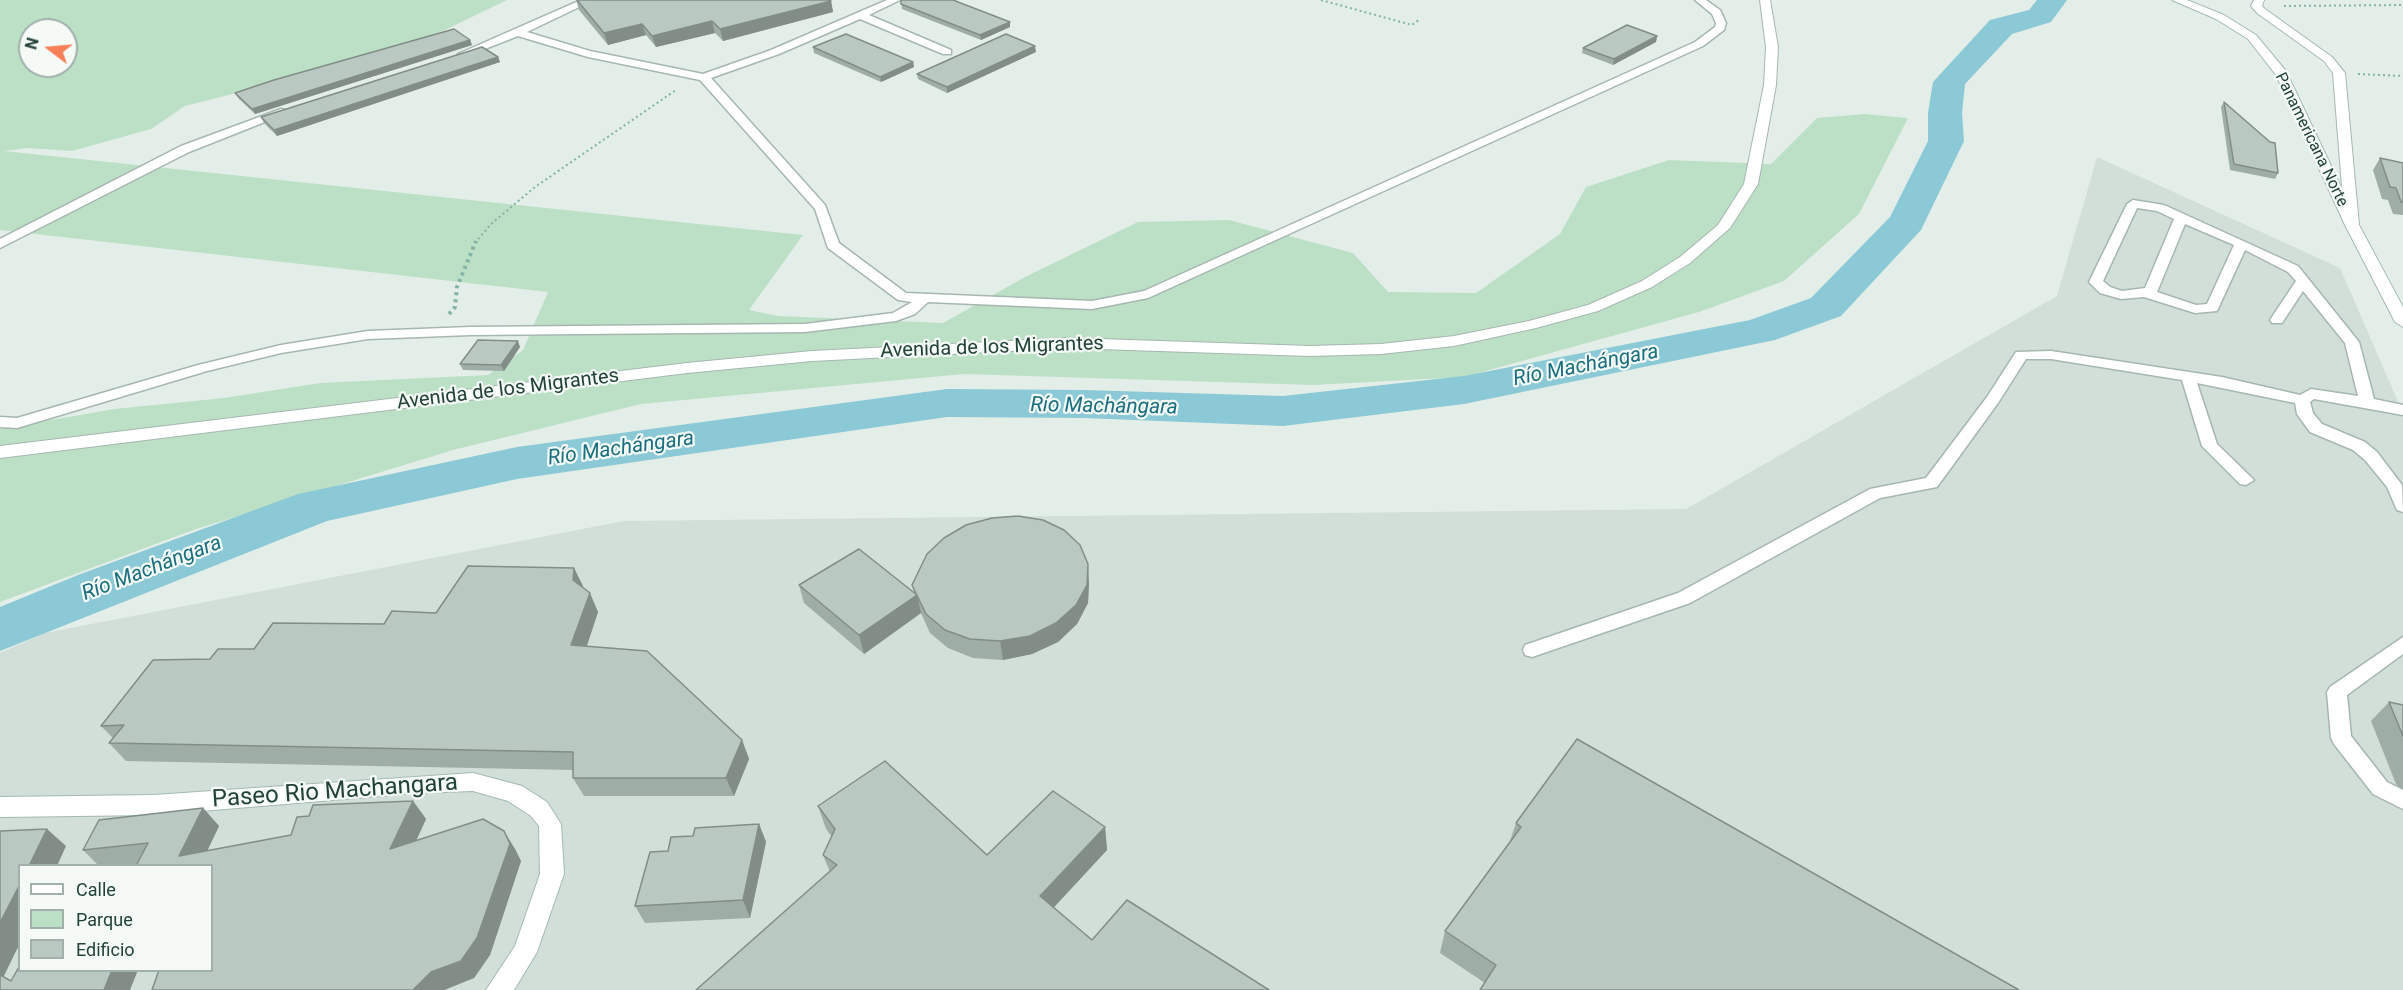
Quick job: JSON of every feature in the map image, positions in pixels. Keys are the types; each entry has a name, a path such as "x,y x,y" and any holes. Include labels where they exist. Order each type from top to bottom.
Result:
{"street":[{"name":"Avenida de los Migrantes","path":"0,452 676,370 812,356 1069,343 1310,351 1382,349 1454,340 1531,325 1593,308 1647,284 1685,260 1723,228 1751,184 1770,86 1772,47 1765,0"},
{"name":"Panamericana Norte","path":"2177,0 2220,17 2252,37 2282,74 2352,225 2403,321"},
{"path":"2258,3 2328,59 2340,73 2352,225"},
{"name":"Paseo Rio Machangara","path":"0,807 154,806 416,784 473,782 514,793 539,809 550,824 552,874 525,952 499,990"}],"lane":[{"path":"449,58 518,33 589,0"},
{"path":"518,33 588,54 704,77 775,52 896,0"},
{"path":"704,77 822,208 833,245 903,297 1092,305 1148,294 1699,44 1720,28 1721,23 1716,12 1700,0"},
{"path":"860,15 947,52"},
{"path":"0,244 185,149 294,108"},
{"path":"2241,244 2212,308 2194,309 2146,293 2121,295 2105,290 2096,282 2133,204 2160,208 2241,244 2293,269 2352,342 2367,402"},
{"path":"2146,293 2150,292 2181,218"},
{"path":"2277,320 2302,282"},
{"path":"0,422 17,423 202,368 281,349 368,335 805,328 896,317 910,311 924,298"},
{"path":"1532,650 1684,598 1876,493 1931,483 1993,400 2021,355 2051,355 2256,388 2302,400 2311,394 2403,410"},
{"path":"2188,377 2210,446 2246,480"},
{"path":"2302,400 2305,414 2316,428 2358,447 2371,456 2394,485 2403,506"},
{"path":"2403,644 2337,693 2342,738 2380,789 2403,800"}],"path":[{"path":"1321,0 1412,25 1420,19"},
{"path":"2258,3 2403,5"},
{"path":"2340,73 2403,76"},
{"path":"415,333 447,317 455,307 457,287 474,244 506,211 593,146 677,90 704,77"}],"shaded area":[{"path":"2097,157 2340,268 2403,413 2403,990 0,990 0,653 45,633 624,521 1686,509 2057,296"}],"green space":[{"path":"0,0 507,0 445,30 366,60 185,106 151,129 72,151 27,148 4,151 803,235 749,310 778,316 943,323 1025,277 1138,222 1229,220 1353,253 1388,292 1476,293 1560,234 1586,187 1669,160 1771,164 1817,118 1865,114 1908,118 1859,214 1784,281 1699,312 1464,377 1313,385 964,374 641,404 453,450 196,529 0,602 0,429 114,409 224,398 320,383 488,375 523,350 548,292 0,230"}],"building":[{"path":"577,0 831,1 720,29 712,21 652,36 642,24 604,33"},
{"path":"901,0 953,0 1010,22 980,35 901,4"},
{"path":"1627,25 1657,36 1614,59 1583,48"},
{"path":"454,29 470,40 252,109 235,93 274,80"},
{"path":"846,34 913,62 880,77 813,47"},
{"path":"1006,34 1035,46 947,87 917,74"},
{"path":"482,47 498,57 274,130 261,117"},
{"path":"2224,102 2270,142 2275,143 2278,173 2234,164"},
{"path":"2380,158 2403,163 2403,202 2396,188 2390,187"},
{"path":"478,340 518,341 501,365 460,364"},
{"path":"1018,516 1043,520 1064,530 1080,545 1088,564 1087,585 1076,605 1056,623 1030,636 1000,641 970,639 945,630 926,614 912,585 927,554 944,538 966,525 992,518"},
{"path":"859,549 917,595 859,635 799,585"},
{"path":"468,566 574,568 573,580 590,593 571,645 647,651 742,740 726,778 573,778 573,752 109,743 124,725 101,726 153,660 210,659 218,649 254,649 273,623 384,624 392,611 436,613"},
{"path":"2389,702 2403,705 2403,736"},
{"path":"1577,739 2019,990 1480,990 1496,965 1445,931 1521,827 1516,823"},
{"path":"885,761 987,855 1053,791 1105,827 1040,896 1092,940 1127,900 1269,990 696,990 837,865 823,855 835,829 818,806"},
{"path":"413,801 390,849 483,819 504,831 510,844 477,938 461,961 431,972 413,990 152,990 158,972 213,972 213,864 137,864 148,843 83,850 99,820 203,808 179,856 291,835 297,817 309,816 313,805"},
{"path":"759,824 743,900 635,906 650,852 668,851 671,837 693,836 695,828"},
{"path":"47,829 30,864 18,864 18,888 0,923 0,831"},
{"path":"18,969 18,972 111,972 104,990 0,990 0,975 11,981"}],"waterway":[{"name":"Río Machángara","path":"0,630 97,589 316,506 517,463 947,403 1084,404 1283,411 1464,390 1760,331 1826,307 1907,222 1946,141 1945,113 1949,82 2001,27 2040,16 2052,0"}]}
